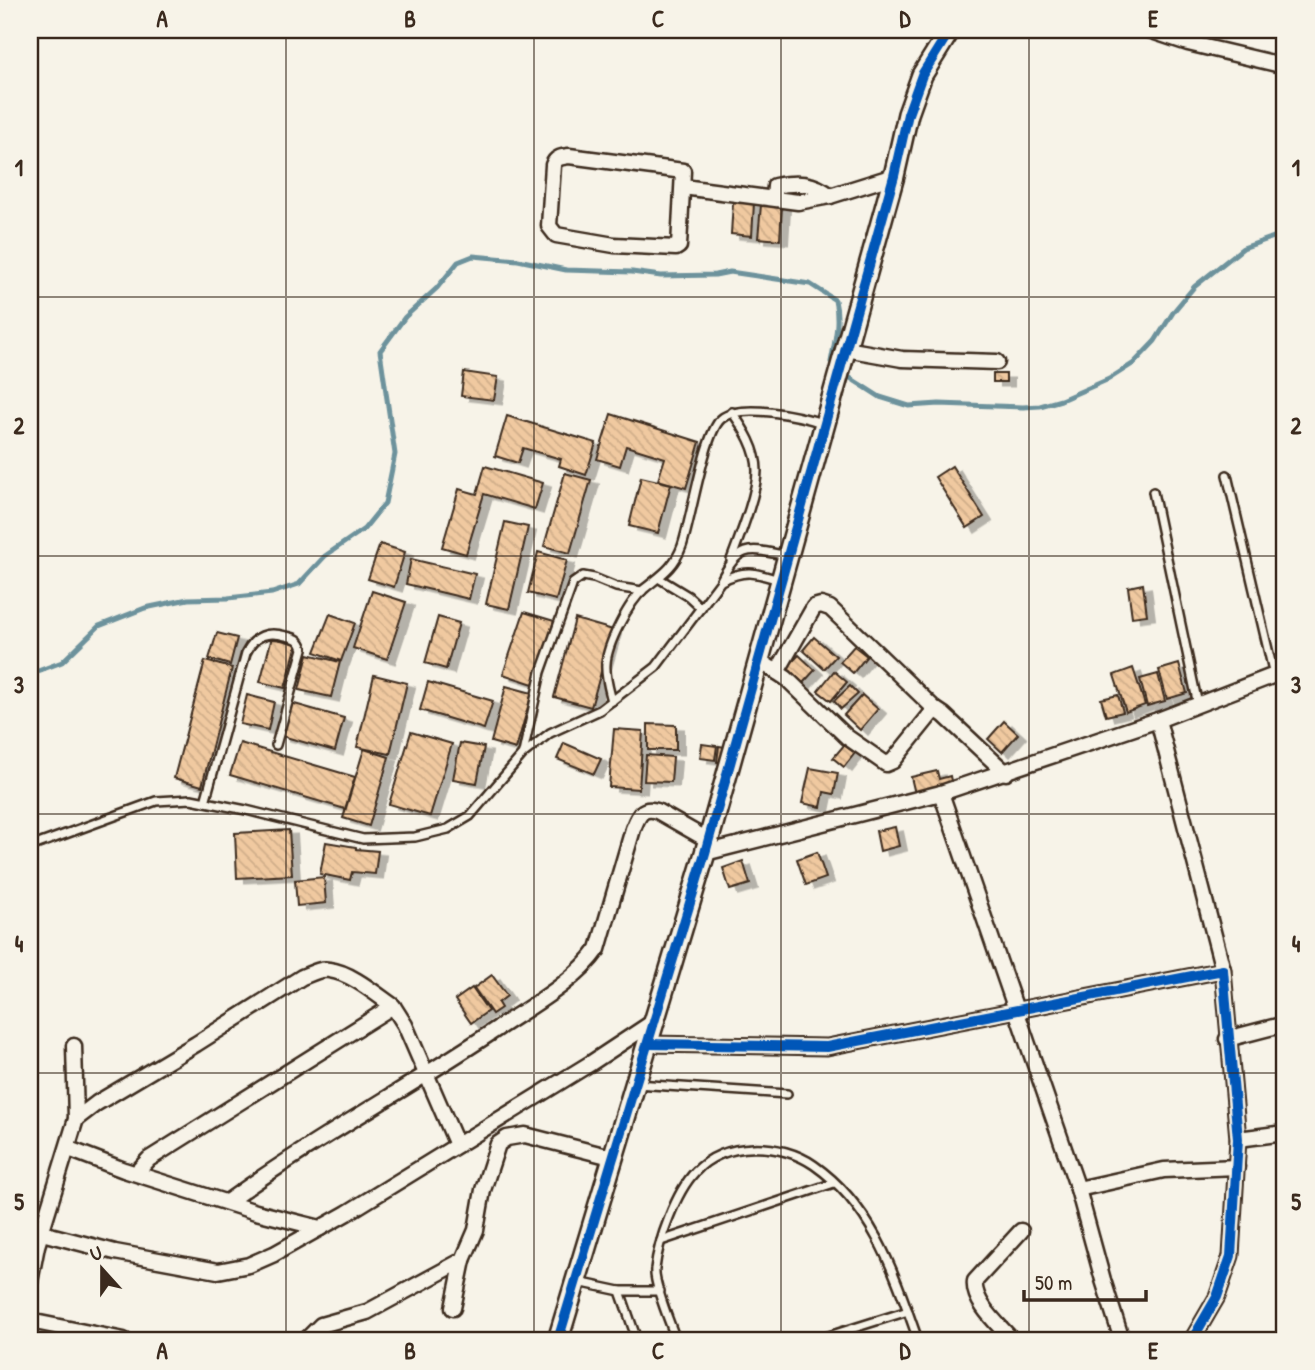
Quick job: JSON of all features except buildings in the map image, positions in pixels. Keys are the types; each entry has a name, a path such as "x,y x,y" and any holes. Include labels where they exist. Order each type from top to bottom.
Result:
{"street":[{"path":"558,1340 615,1158 760,661 894,176 908,114 922,75 950,30"},
{"path":"1157,31 1188,43 1285,66"},
{"path":"560,157 683,171 683,187 681,242 676,248 614,245 556,235 549,226 553,165 560,157"},
{"path":"683,187 798,202 830,196 894,176"},
{"path":"842,364 902,359 997,362"},
{"path":"777,672 814,607 821,605 830,608 1006,773"},
{"path":"760,661 786,678 847,737 886,764 893,761 935,709"},
{"path":"227,1202 290,1158 426,1076 511,1020 590,961 598,949 633,829 639,814 644,810 657,811 707,846 942,793 1158,720 1280,673"},
{"path":"1158,720 1223,970 1227,1039 1238,1139 1231,1256 1217,1297 1192,1340"},
{"path":"942,793 1078,1189 1122,1340"},
{"path":"76,1119 97,1103 302,977 317,971 330,970 366,987 393,1006 405,1025 457,1145"},
{"path":"648,1044 827,1048 1223,970"},
{"path":"136,1173 149,1159 393,1006"},
{"path":"36,1241 218,1271 249,1265 320,1228 591,1063 656,1020"},
{"path":"1227,1039 1285,1024"},
{"path":"30,1282 36,1241 69,1149 76,1119 74,1046"},
{"path":"1238,1139 1285,1133"},
{"path":"453,1308 463,1260 475,1230 483,1190 498,1144 508,1138 525,1135 615,1158"},
{"path":"69,1149 227,1202 320,1228"},
{"path":"1078,1189 1164,1170 1237,1167"},
{"path":"1012,1340 980,1302 974,1286 975,1281 1021,1231"},
{"path":"306,1340 321,1325 367,1312 463,1260"},
{"path":"30,1321 124,1340"}],"lane":[{"path":"612,701 606,663 619,625 642,591 673,567 682,545 713,433 719,421 732,412 748,410 825,424"},
{"path":"30,847 156,801 191,799 363,839 415,836 448,829 470,816 523,754 550,733 600,710 656,667 721,581 748,511 757,472 753,450 732,412"},
{"path":"1227,475 1280,673"},
{"path":"1153,492 1198,705"},
{"path":"731,560 747,551 789,556"},
{"path":"721,581 737,573 755,572 782,581"},
{"path":"523,754 541,671 573,583 583,576 616,587 642,591"},
{"path":"660,579 688,596 701,608"},
{"path":"205,802 246,653 258,636 268,633 297,638 303,649 276,745"},
{"path":"635,1084 787,1094"},
{"path":"676,1340 654,1270 661,1241 681,1191 694,1173 713,1159 762,1147 803,1158 855,1203 887,1255 918,1340"},
{"path":"661,1241 834,1183"},
{"path":"576,1282 620,1291 660,1291"},
{"path":"620,1291 637,1340"},
{"path":"817,1340 908,1311"}],"waterway":[{"path":"844,374 880,397 909,406 939,404 1023,407 1061,400 1109,379 1134,363 1155,341 1174,311 1194,287 1243,248 1285,233"},
{"path":"30,674 62,662 99,626 145,608 188,599 272,593 299,584 325,556 364,529 385,503 395,454 380,351 405,317 437,288 458,262 473,256 518,260 566,270 632,272 661,276 715,275 730,272 810,284 835,300 837,323 831,362 837,367"}],"cycle path":[{"path":"558,1340 705,853 894,176 908,114 922,75 950,30"},
{"path":"648,1044 827,1047 1223,970 1238,1139 1231,1256 1217,1297 1192,1340"}]}
